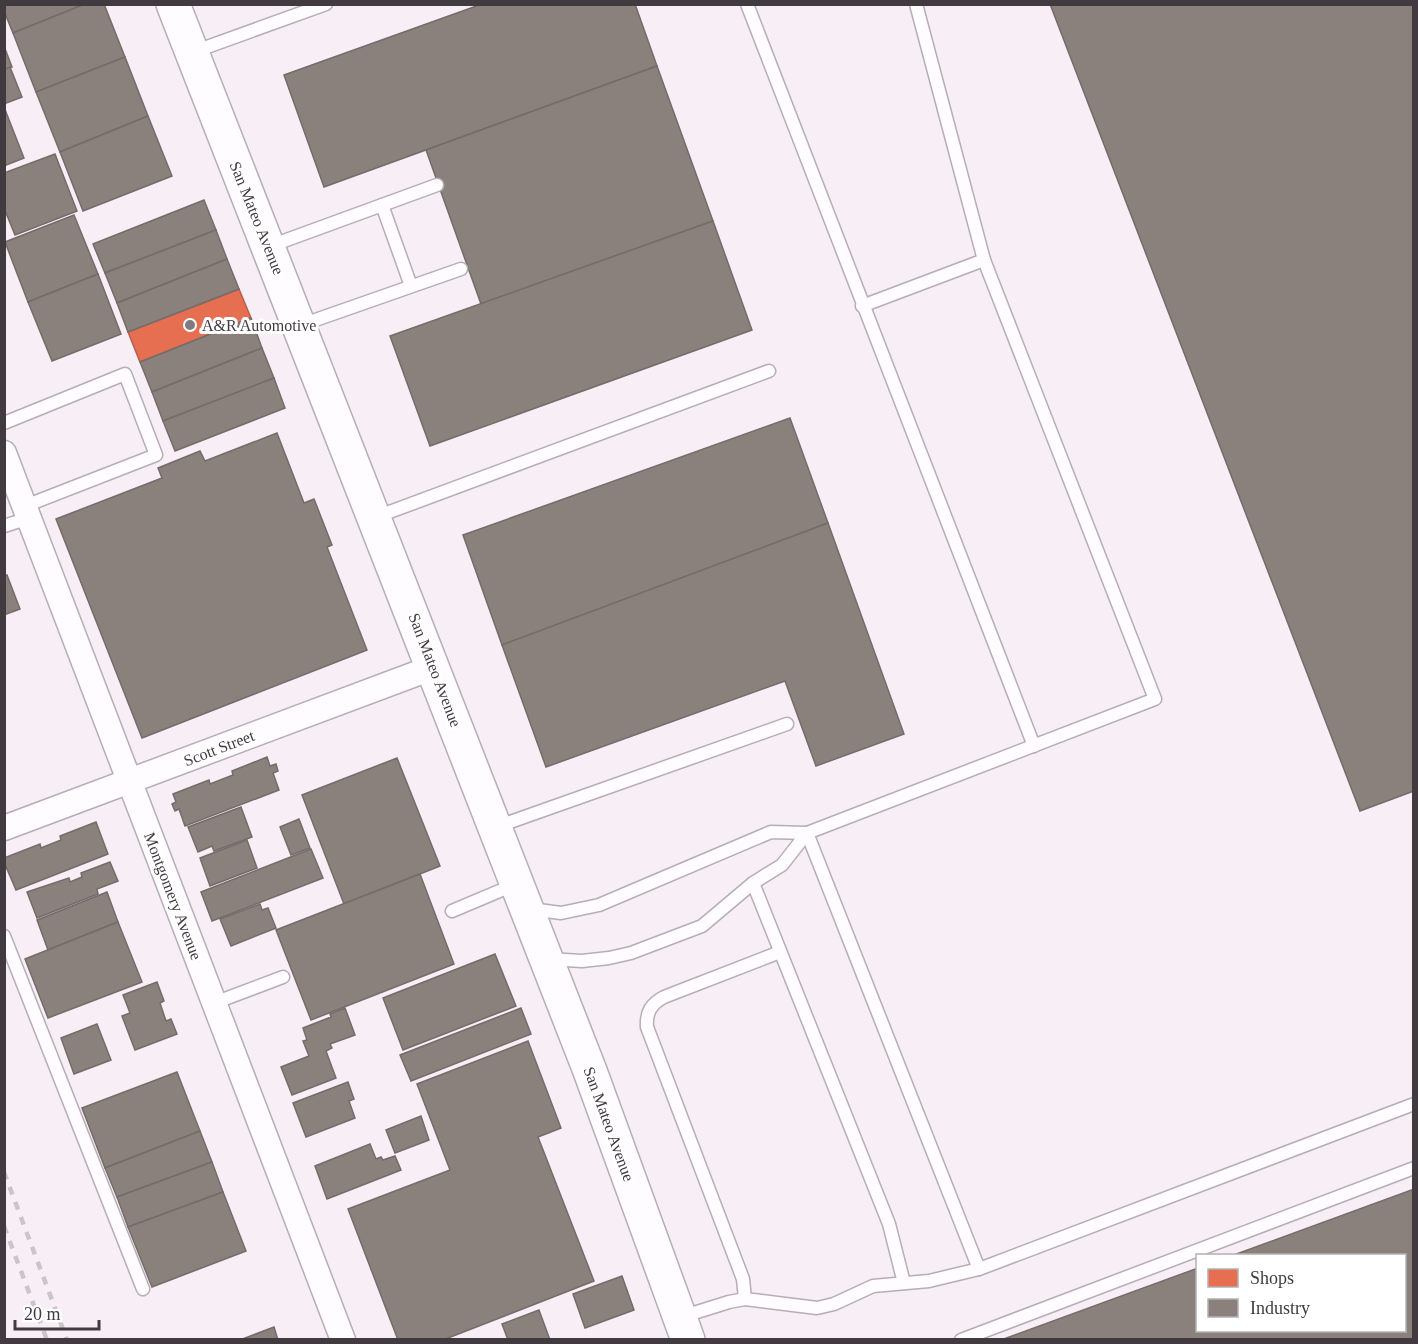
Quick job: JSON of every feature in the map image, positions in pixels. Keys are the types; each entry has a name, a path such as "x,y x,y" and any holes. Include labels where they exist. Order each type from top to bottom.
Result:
{"main road":[{"name":"San Mateo Avenue","path":"173,4 547,959 684,1328"}],"street":[{"name":"Montgomery Avenue","path":"4,453 343,1340"},
{"name":"Scott Street","path":"4,828 434,667"}],"lane":[{"path":"192,53 326,4"},
{"path":"747,4 1034,746"},
{"path":"452,911 522,896 561,912 599,905 771,832 807,833 1155,699 984,260 916,4"},
{"path":"269,247 437,185"},
{"path":"382,205 411,286"},
{"path":"862,306 984,260"},
{"path":"300,326 461,268"},
{"path":"375,517 769,371"},
{"path":"4,423 125,374 156,455 27,512 4,526"},
{"path":"495,827 787,724"},
{"path":"547,959 582,961 609,958 631,953 702,926 753,883 782,865 807,833"},
{"path":"807,833 979,1269"},
{"path":"753,883 889,1224 904,1283"},
{"path":"4,936 143,1289"},
{"path":"745,1299 743,1279 647,1027 646,1017 652,1004 664,997 780,952"},
{"path":"214,1003 283,977"},
{"path":"684,1328 729,1302 745,1299 817,1308 834,1304 873,1286 929,1281 979,1269 1413,1104"},
{"path":"961,1340 1413,1168"}],"building: Shops":[{"name":"A&R Automotive","path":"239,289 251,318 140,362 128,332"}],"building: Industry":[{"path":"4,4 85,4 13,33 4,11"},
{"path":"85,4 104,4 125,57 36,92 13,33"},
{"path":"482,4 635,4 657,66 324,187 284,75"},
{"path":"1050,4 1414,4 1414,791 1360,811"},
{"path":"4,46 12,67 4,70"},
{"path":"125,57 148,116 60,152 36,92"},
{"path":"657,66 713,221 481,304 426,150"},
{"path":"10,67 22,97 4,104 4,70"},
{"path":"4,107 24,158 4,166"},
{"path":"148,116 172,176 83,211 60,152"},
{"path":"55,154 77,211 15,235 4,208 4,173"},
{"path":"204,200 216,230 105,273 93,244"},
{"path":"74,215 98,274 28,302 5,242"},
{"path":"713,221 752,330 430,446 390,336"},
{"path":"216,230 227,259 117,303 105,273"},
{"path":"227,259 239,289 128,332 117,303"},
{"path":"98,274 121,334 52,361 28,302"},
{"path":"251,318 262,348 152,392 140,362"},
{"path":"262,348 274,378 163,421 152,392"},
{"path":"274,378 285,408 175,451 163,421"},
{"path":"790,418 828,523 502,645 463,535"},
{"path":"277,433 304,503 314,499 332,545 327,547 367,650 142,738 56,519 162,478 158,468 200,451 205,461"},
{"path":"828,523 904,734 816,766 785,681 546,767 502,645"},
{"path":"7,575 20,609 4,615 4,576"},
{"path":"267,757 270,766 276,764 278,771 273,773 279,790 185,826 179,809 175,811 172,804 176,802 173,794 209,780 210,784 233,775 232,771"},
{"path":"397,758 440,866 344,904 302,795"},
{"path":"241,807 252,837 214,851 212,846 198,852 188,827"},
{"path":"299,819 310,848 291,855 280,827"},
{"path":"96,822 108,854 16,890 4,858 40,844 41,848 61,840 60,836"},
{"path":"247,840 257,868 210,886 200,858"},
{"path":"311,849 323,878 212,921 201,892"},
{"path":"110,862 118,881 97,889 98,894 37,918 27,892 69,878 70,882 82,877 81,873"},
{"path":"420,874 454,964 311,1020 276,930"},
{"path":"107,892 118,922 48,950 37,920"},
{"path":"260,904 262,910 268,908 276,928 231,946 220,919"},
{"path":"118,922 142,982 48,1018 25,959"},
{"path":"495,954 516,1006 403,1050 383,998"},
{"path":"157,982 164,1001 160,1003 166,1021 171,1019 177,1034 135,1050 122,1016 130,1013 123,995"},
{"path":"345,1008 355,1035 330,1044 332,1048 326,1051 336,1078 292,1095 281,1067 309,1056 303,1041 307,1040 303,1028 331,1017 330,1014"},
{"path":"521,1008 531,1034 411,1081 400,1055"},
{"path":"97,1024 111,1060 74,1074 61,1038"},
{"path":"528,1041 561,1128 538,1137 594,1281 443,1340 398,1340 348,1209 450,1170 417,1084"},
{"path":"177,1072 200,1131 105,1168 82,1108"},
{"path":"348,1082 354,1099 349,1101 355,1118 306,1137 293,1103"},
{"path":"421,1116 429,1140 395,1153 386,1130"},
{"path":"200,1131 212,1162 117,1197 105,1168"},
{"path":"370,1144 376,1159 381,1157 383,1160 395,1156 401,1170 327,1199 315,1166"},
{"path":"212,1162 223,1192 128,1227 117,1197"},
{"path":"1414,1189 1414,1340 1001,1340 1196,1269 1196,1332 1406,1332 1406,1254 1236,1254"},
{"path":"223,1192 246,1251 152,1287 128,1227"},
{"path":"622,1276 634,1310 585,1328 573,1294"},
{"path":"539,1310 550,1340 508,1340 502,1324"},
{"path":"274,1327 278,1340 240,1340"}],"railway":[{"path":"4,1172 67,1340"},
{"path":"4,1226 47,1340"}],"place":[{"name":"A&R Automotive","path":"190,325"}]}
